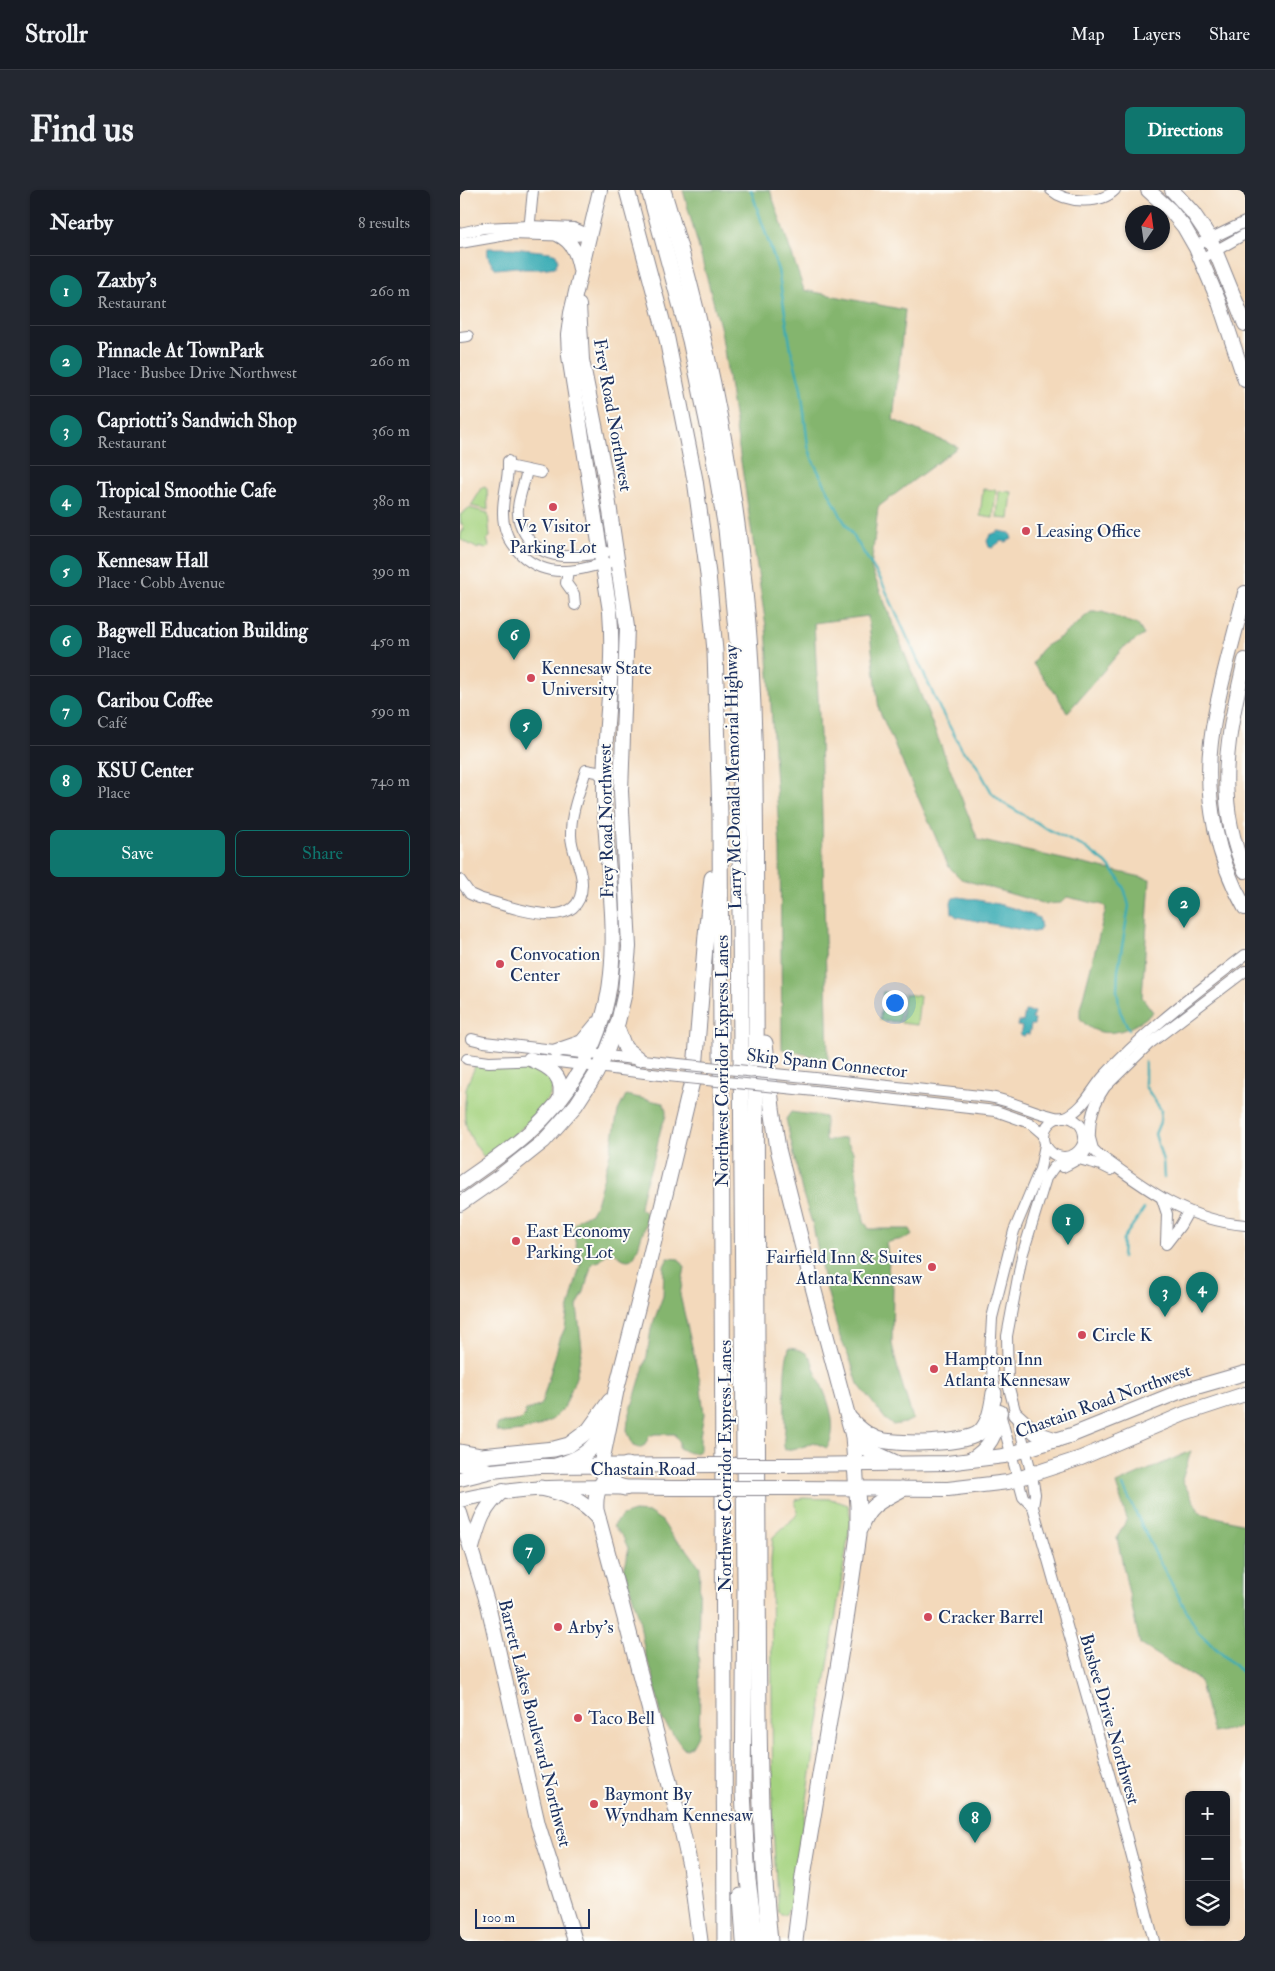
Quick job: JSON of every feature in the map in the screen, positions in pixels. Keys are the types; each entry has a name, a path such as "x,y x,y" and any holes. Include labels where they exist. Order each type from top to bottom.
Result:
{"highway":[{"name":"Northwest Corridor Express Lanes","path":"649,190 690,340 709,430 726,529 737,640 741,727 740,911 745,1588 743,1792 748,1880 756,1941"},
{"name":"Larry McDonald Memorial Highway","path":"662,190 682,255 708,358 733,497 744,579 750,652 754,735 757,1455 761,1832 770,1941"},
{"name":"Larry McDonald Memorial Highway","path":"628,193 667,339 695,480 708,574 715,651 720,814 725,1941"},
{"path":"700,1941 690,1866 682,1830 598,1518 596,1501 602,1477 608,1425 649,1265 695,1070 706,936 720,814"},
{"path":"756,989 766,1050 768,1080 778,1149 849,1418 853,1436 858,1506 858,1535 845,1626 802,1884 795,1941"},
{"path":"460,1452 481,1456 554,1449 569,1445 590,1430 616,1391"},
{"path":"849,1418 861,1430 874,1438 884,1441 904,1443 961,1441 971,1438 985,1425 992,1408 994,1393"},
{"path":"556,1466 586,1453 608,1425"},
{"path":"853,1436 866,1448 896,1463"},
{"path":"602,1477 627,1465"},
{"path":"602,1477 614,1485 625,1488"},
{"path":"541,1488 564,1494 579,1501 598,1518"},
{"path":"858,1535 863,1520 873,1506 902,1489"},
{"path":"743,1792 741,1896 744,1941"}],"main road":[{"name":"Frey Road Northwest","path":"460,1184 529,1133 558,1102 586,1060 603,1015 609,989 612,957 604,778 612,646 610,611 569,356 568,334 600,190"},
{"path":"1148,190 1170,210 1184,227 1202,259 1245,380"},
{"path":"1172,190 1193,213 1213,244 1245,324"},
{"path":"559,236 568,241 575,249 580,280"},
{"name":"Frey Road Northwest","path":"460,1204 500,1176 544,1141 576,1105 602,1062 617,1027 625,992 629,948 621,791 627,627 604,470 582,360 580,280"},
{"path":"1245,593 1214,720 1210,743 1209,770 1214,826 1226,867 1245,908"},
{"path":"1245,660 1230,724 1226,762 1227,796 1235,842 1245,871"},
{"path":"1214,720 1230,724"},
{"path":"556,1050 582,1042 594,1030 603,1015"},
{"path":"617,1027 625,1048 643,1060"},
{"path":"530,1059 548,1068 557,1077 561,1089 558,1102"},
{"name":"Chastain Road Northwest","path":"854,1464 947,1463 1018,1452 1058,1440 1179,1392 1245,1373"},
{"path":"856,1488 971,1487 1025,1477 1081,1458 1201,1407 1245,1394"},
{"path":"967,1461 983,1450 993,1439 1000,1412"},
{"path":"1015,1414 1036,1433 1058,1440"},
{"path":"460,1464 492,1472"},
{"name":"Chastain Road","path":"627,1465 854,1464"},
{"name":"Chastain Road","path":"460,1479 492,1472 556,1466 602,1477"},
{"name":"Chastain Road","path":"460,1500 503,1491 541,1488 602,1477"},
{"name":"Chastain Road","path":"625,1488 856,1488"},
{"path":"466,1538 490,1502 503,1491"},
{"name":"Barrett Lakes Boulevard Northwest","path":"460,1513 490,1613 538,1824 575,1941"}],"street":[{"path":"529,230 533,190"},
{"path":"1051,190 1068,199 1104,198 1115,190"},
{"path":"1093,199 1102,190"},
{"path":"1202,259 1213,244 1245,222"},
{"path":"460,233 483,228 529,230 574,228 590,234"},
{"path":"460,243 529,230 559,236 590,234"},
{"path":"1195,246 1213,244 1245,234"},
{"path":"541,473 508,464 503,515 505,530 510,542 519,553 536,565 555,571 568,571 601,558"},
{"path":"527,470 518,514 522,530 531,543 542,552 557,556 601,558 618,556"},
{"path":"568,571 566,583 574,594 575,605"},
{"path":"460,880 470,894 479,898 544,915 559,914 570,909 579,898 582,886 573,851 571,833 586,770 597,772 604,778"},
{"path":"1136,1182 1101,1165 1072,1157 1054,1155 1045,1140 1051,1122 1072,1108 1090,1092 1138,1042 1179,1006 1245,955"},
{"path":"1072,1157 1086,1151 1090,1137 1093,1111 1105,1087 1154,1040 1245,971"},
{"path":"472,1039 556,1050 586,1060"},
{"path":"467,1059 489,1062 530,1059 586,1060"},
{"name":"Skip Spann Connector","path":"586,1060 602,1062 646,1074 982,1109 1009,1114 1035,1125 1045,1140"},
{"name":"Skip Spann Connector","path":"602,1062 643,1060 982,1095 1005,1100 1058,1117"},
{"path":"1058,1117 1078,1123 1084,1136 1080,1150 1072,1157"},
{"path":"1022,1119 1034,1132 1043,1156"},
{"path":"1090,1137 1093,1148 1098,1154 1162,1199 1188,1212 1209,1219 1245,1225"},
{"name":"Busbee Drive Northwest","path":"1018,1452 1009,1440 994,1393 990,1355 992,1318 1014,1231 1043,1156 1045,1140"},
{"name":"Busbee Drive Northwest","path":"1072,1157 1045,1183 1024,1248 1008,1336 1008,1384 1015,1414 1018,1452 1025,1477 1023,1497 1033,1507 1154,1941"},
{"path":"1162,1199 1167,1214 1165,1245 1188,1212"}],"green space":[{"path":"683,190 770,190 804,290 905,310 893,420 958,447 878,507 871,568 978,840 1150,879 1142,997 1153,1012 1136,1025 1116,1032 1106,1033 1096,1031 1087,1026 1080,1018 1080,1009 1106,908 1103,905 1067,897 1061,903 1045,904 961,879 949,867 879,710 868,616 814,623 820,735 828,1060 782,1049 780,848 766,626 721,330"},
{"path":"485,487 487,489 488,510 471,506 482,488"},
{"path":"983,489 996,490 993,518 980,516"},
{"path":"999,491 1012,492 1009,519 997,518"},
{"path":"469,508 488,513 490,537 487,539 489,546 486,549 479,547 478,549 460,539 462,531 464,531 460,515"},
{"path":"1091,612 1102,612 1138,625 1144,635 1124,647 1067,713 1058,697 1033,664 1039,652 1045,646 1067,632"},
{"path":"883,992 901,994 899,1022 880,1020"},
{"path":"904,994 920,996 917,1025 901,1023"},
{"path":"475,1065 535,1069 540,1070 550,1079 551,1091 545,1103 534,1116 506,1141 484,1157 468,1131 465,1118 466,1088"},
{"path":"626,1095 663,1103 666,1111 642,1196 640,1209 646,1213 647,1218 637,1249 630,1260 620,1257 614,1252 606,1254 600,1261 592,1263 584,1292 577,1306 582,1349 576,1377 564,1408 553,1419 538,1427 504,1433 497,1431 498,1424 521,1420 525,1416 525,1411 539,1406 542,1402 560,1339 565,1328 582,1258 581,1251 577,1249 573,1231 574,1224 591,1213 597,1201 610,1154 618,1111"},
{"path":"791,1112 825,1117 825,1141 845,1138 853,1152 864,1221 869,1229 910,1229 913,1235 886,1243 889,1260 888,1272 893,1287 892,1344 913,1419 905,1423 893,1425 887,1421 858,1384 840,1337 823,1276 813,1226 802,1191 786,1119"},
{"path":"668,1258 679,1259 685,1267 680,1295 700,1381 704,1414 700,1436 700,1450 695,1453 679,1448 679,1442 675,1434 655,1434 649,1436 645,1445 639,1448 633,1446 627,1430 628,1420 647,1356 651,1329 663,1296 664,1266"},
{"path":"789,1348 803,1351 810,1357 827,1399 832,1419 832,1429 831,1439 827,1448 813,1442 803,1447 785,1450 784,1397"},
{"path":"1191,1451 1182,1480 1200,1513 1245,1524 1245,1726 1213,1733 1199,1680 1140,1644 1117,1538 1127,1519 1116,1484"},
{"path":"803,1498 831,1499 848,1505 851,1519 790,1907 785,1915 781,1915 778,1911 777,1901 773,1824 771,1559 773,1537 796,1516 798,1512 795,1505 796,1500"},
{"path":"634,1512 650,1513 662,1521 674,1539 686,1548 700,1567 698,1647 699,1733 692,1746 687,1749 683,1748 662,1719 653,1676 645,1654 639,1617 624,1569 628,1548 623,1537 613,1526 622,1516"}],"water":[{"path":"488,248 512,248 550,252 556,254 558,261 555,267 540,269 516,267 497,269 490,260"},
{"path":"999,531 1010,533 1012,539 1006,542 1001,541 992,548 989,547 987,541 990,535"},
{"path":"959,897 990,902 1020,910 1039,918 1041,927 1039,931 1033,932 957,917 952,913 951,902 953,898"},
{"path":"1025,1011 1034,1012 1032,1019 1035,1020 1034,1025 1031,1025 1029,1035 1026,1034 1025,1036 1020,1035 1022,1027 1018,1026 1019,1021 1023,1022"}],"waterway":[{"path":"751,190 778,270 791,350 801,388 808,446 813,461 842,518 881,580 940,709 963,751 973,759 992,793 1003,803 1051,831 1086,848 1106,863 1118,877 1125,891 1129,906 1118,970 1117,990 1120,1011 1129,1030"},
{"path":"1145,1062 1145,1086 1161,1110 1160,1122 1155,1134 1163,1161 1164,1178"},
{"path":"1122,1258 1123,1239 1144,1209"},
{"path":"1123,1486 1156,1555 1198,1632 1245,1675"}],"place":[{"name":"V2 Visitor Parking Lot","path":"553,507"},
{"name":"Leasing Office","path":"1026,531"},
{"name":"Bagwell Education Building","path":"514,660"},
{"name":"Kennesaw State University","path":"531,678"},
{"name":"Kennesaw Hall","path":"526,750"},
{"name":"Pinnacle At TownPark","path":"1184,928"},
{"name":"Convocation Center","path":"500,964"},
{"name":"East Economy Parking Lot","path":"516,1241"},
{"name":"Zaxby's","path":"1068,1245"},
{"name":"Fairfield Inn & Suites Atlanta Kennesaw","path":"932,1267"},
{"name":"Tropical Smoothie Cafe","path":"1202,1313"},
{"name":"Capriotti's Sandwich Shop","path":"1165,1317"},
{"name":"Circle K","path":"1082,1335"},
{"name":"Hampton Inn Atlanta Kennesaw","path":"934,1369"},
{"name":"Caribou Coffee","path":"529,1575"},
{"name":"Cracker Barrel","path":"928,1617"},
{"name":"Arby's","path":"558,1627"},
{"name":"Taco Bell","path":"578,1718"},
{"name":"Baymont By Wyndham Kennesaw","path":"594,1804"},
{"name":"KSU Center","path":"975,1843"}]}
